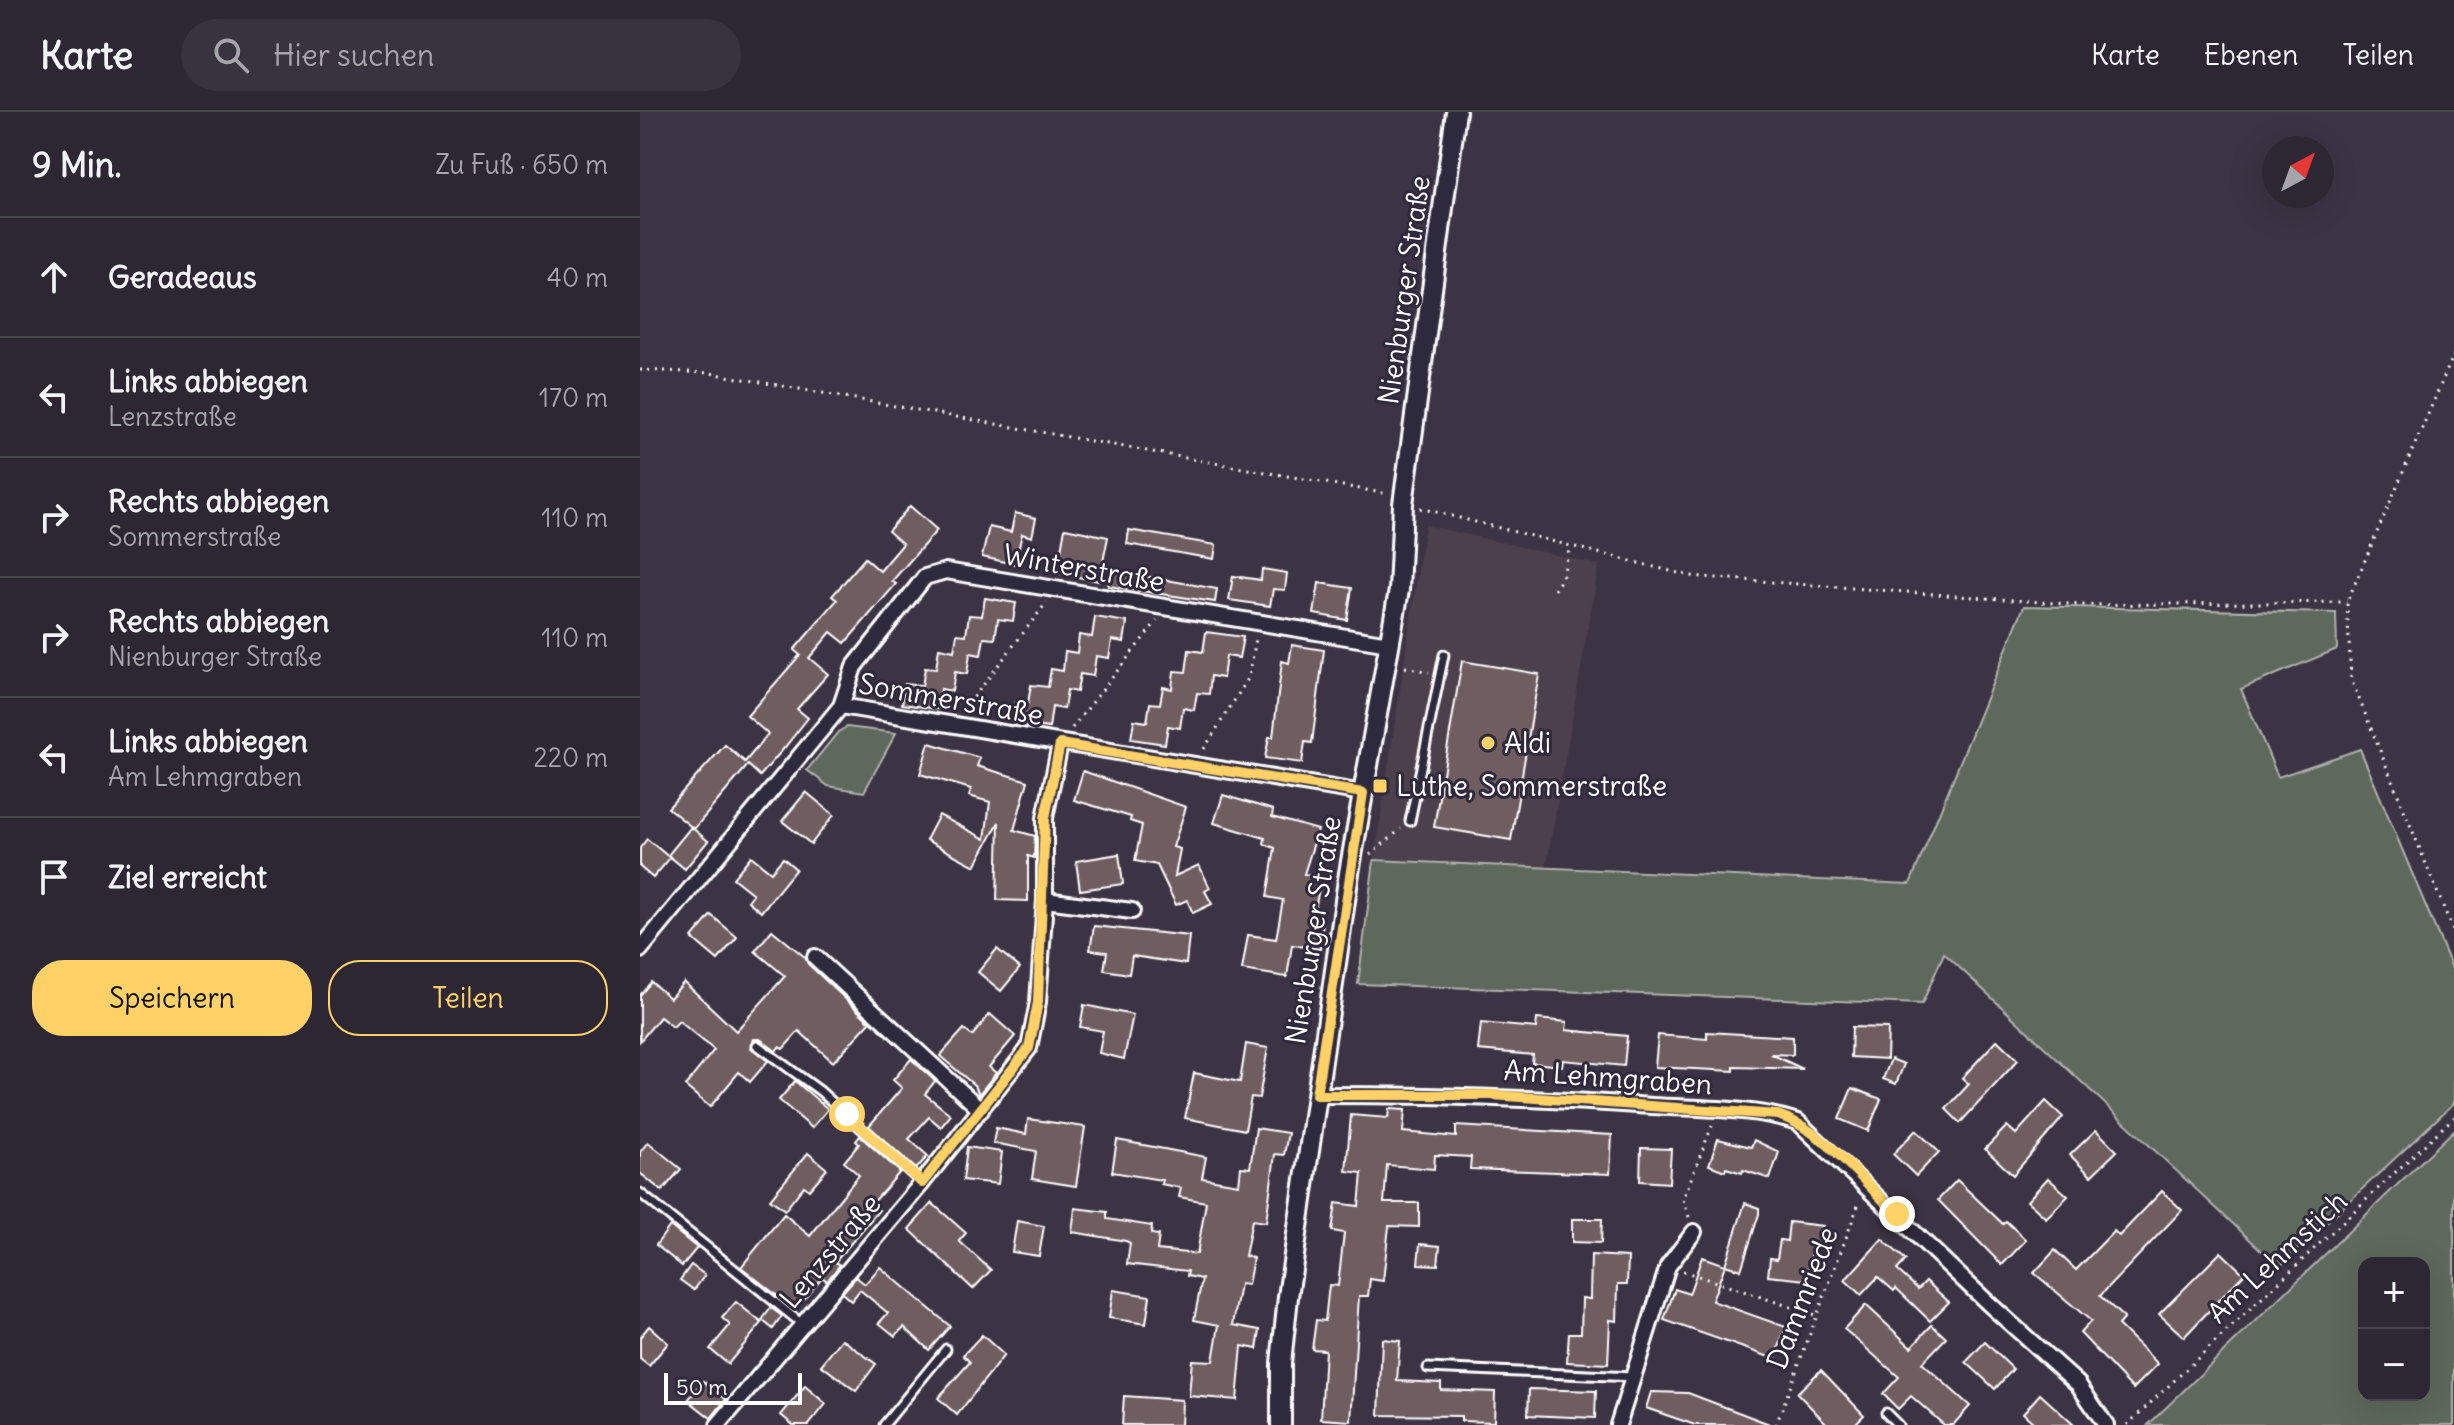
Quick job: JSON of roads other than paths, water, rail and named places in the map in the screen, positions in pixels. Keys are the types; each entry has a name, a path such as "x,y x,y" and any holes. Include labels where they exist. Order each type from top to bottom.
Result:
{"street":[{"name":"Nienburger Straße","path":"1281,1425 1281,1363 1316,1095 1349,873 1399,590 1403,504 1456,112"},
{"name":"Winterstraße","path":"841,706 854,667 925,577 933,572 946,571 1259,623 1388,654"},
{"name":"Sommerstraße","path":"640,950 841,706 1363,793"},
{"name":"Lenzstraße","path":"718,1425 922,1183 1029,1048 1038,1002 1045,900 1045,818 1060,744"},
{"path":"1045,900 1132,911"},
{"path":"815,957 981,1110"},
{"name":"Am Lehmgraben","path":"1316,1095 1492,1095 1778,1115 1798,1122 2078,1384 2106,1425"},
{"path":"1618,1425 1668,1266 1694,1232"}],"lane":[{"path":"1410,821 1444,655"},
{"path":"757,1045 820,1091 922,1183"},
{"path":"640,1193 802,1324"},
{"path":"884,1425 946,1349"},
{"path":"1428,1368 1633,1377"},
{"path":"1886,1413 1898,1425"}],"place":[{"name":"Aldi","path":"1488,743"},
{"name":"Luthe, Sommerstraße","path":"1380,786"}]}
